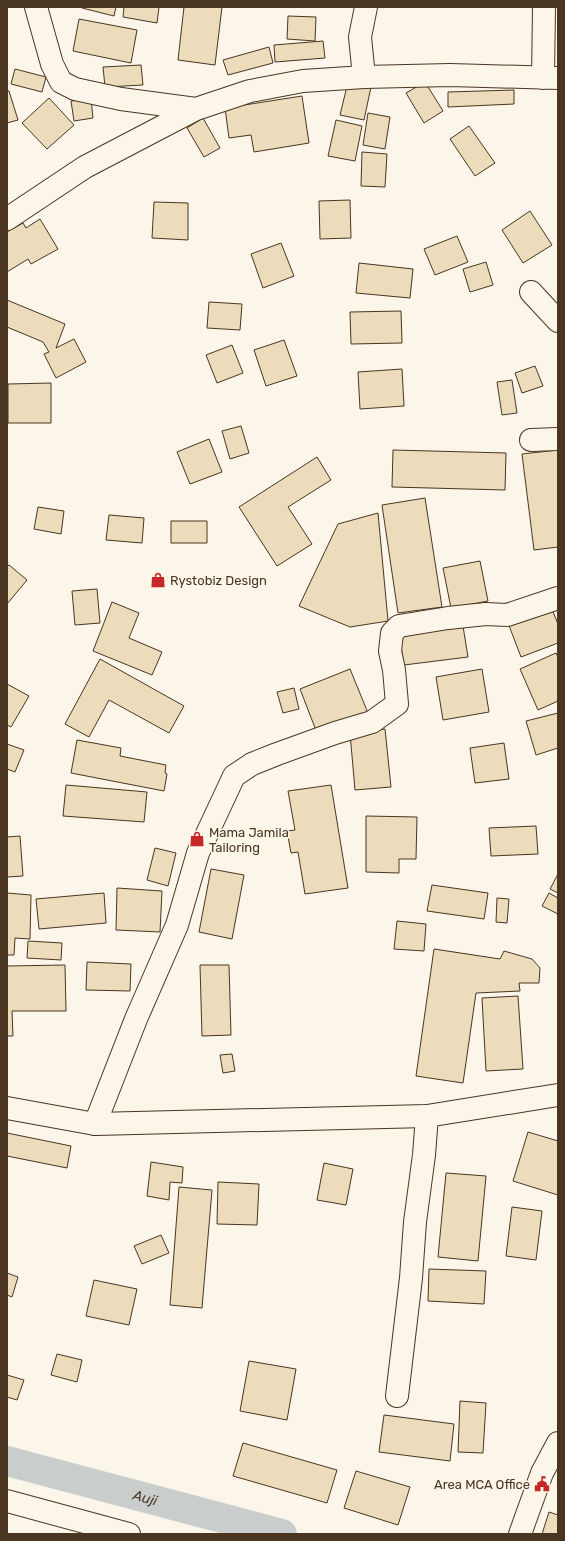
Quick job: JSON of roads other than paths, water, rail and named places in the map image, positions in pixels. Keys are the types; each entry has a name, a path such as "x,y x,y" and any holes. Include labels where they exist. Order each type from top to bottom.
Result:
{"street":[{"path":"36,7 52,64 61,82 75,89 121,99 196,108"},
{"path":"364,77 360,37 366,7"},
{"path":"7,218 85,167 196,108 250,91 304,81 364,77 450,74 551,78 544,7"},
{"path":"531,292 558,321"},
{"path":"531,440 558,439"},
{"path":"95,1124 136,1019 176,925 198,853 234,776 252,764 271,756 335,733 372,722 397,704 394,670 390,651 392,633 399,626 448,618 486,614 507,615 558,598"},
{"path":"7,1108 95,1124 427,1116 558,1095"},
{"path":"397,1396 411,1278 414,1222 424,1155 427,1116"},
{"path":"520,1534 542,1473 558,1443"},
{"path":"7,1500 129,1534"}],"waterway":[{"name":"Auji","path":"7,1461 282,1534"}],"place":[{"name":"Rystobiz Design","path":"158,580"},
{"name":"Mama Jamila Tailoring","path":"197,839"},
{"name":"Area MCA Office","path":"542,1484"}]}
